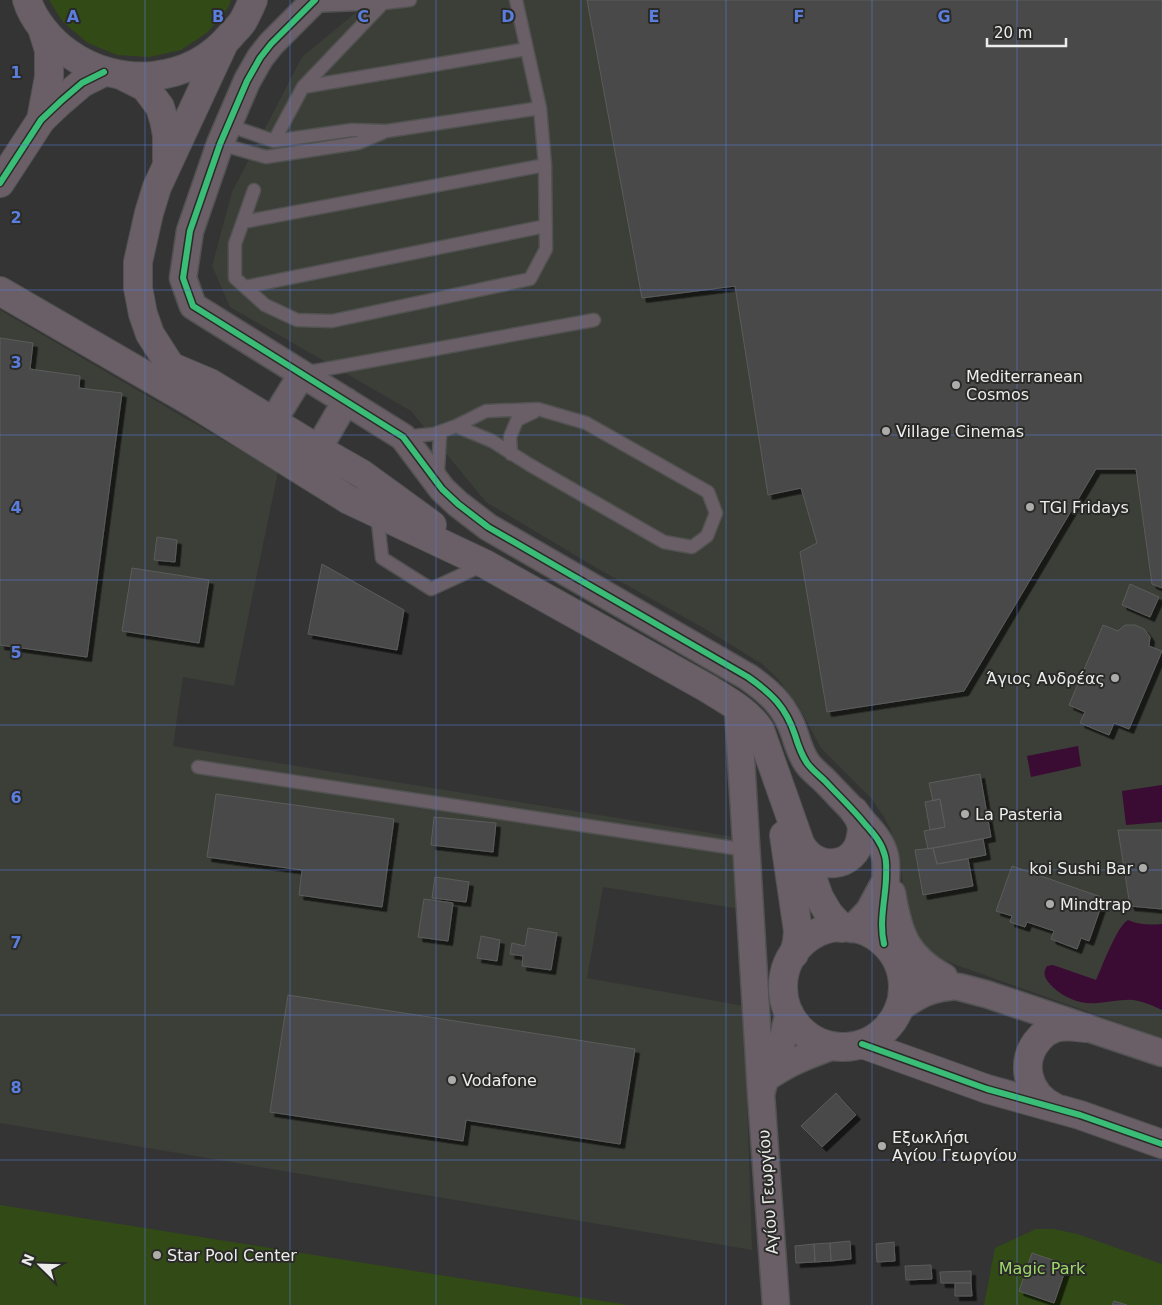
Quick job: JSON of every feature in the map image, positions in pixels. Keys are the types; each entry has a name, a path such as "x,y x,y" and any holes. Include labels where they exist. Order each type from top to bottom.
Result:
{"street":[{"path":"26,0 42,28 59,47 80,62 145,87 160,107 164,120 167,135 166,167"},
{"path":"0,183 41,120 82,83 112,74 143,77 165,74 187,67 207,57 224,43 242,22 253,0"},
{"path":"311,3 260,58 247,81 224,134 190,231 183,278 193,306 403,437 442,489 488,527 748,677 763,687 774,698 783,708 801,753 809,765 878,838 885,855 886,873 882,935 903,984 901,1004 886,1029 862,1044 842,1047 815,1040 806,1034 793,1020 789,1012 784,986 786,972 794,954 798,931 776,774"},
{"path":"41,120 49,77 49,50 42,28"},
{"path":"195,404 150,334 143,314 138,288 138,262 157,187 224,43"},
{"path":"0,291 195,404 349,500 486,564 707,688 738,708 752,719 760,730 818,896 829,914 847,928"},
{"path":"172,367 210,383 362,474 486,564"},
{"path":"259,444 302,374"},
{"path":"300,469 318,449 346,401"},
{"path":"738,708 763,1086"},
{"path":"799,840 802,848 818,862 838,863 848,858 856,851 862,831 861,822 854,811"},
{"path":"847,928 869,911 886,873"},
{"path":"886,873 905,942 922,962 961,988"},
{"path":"794,954 804,943 816,935 828,930 847,928 869,934 914,977 925,982 986,994 1162,1053"},
{"path":"896,1014 922,993 941,987 961,988"},
{"name":"Αγίου Γεωργίου","path":"776,1305 763,1086 781,1046 789,1012"},
{"path":"896,1014 901,1033 912,1047 945,1074"},
{"path":"1062,1110 1051,1106 1040,1098 1031,1087 1027,1073 1028,1058 1034,1044 1044,1033 1068,1026 1086,1028"},
{"path":"862,1044 987,1089 1080,1115 1162,1144"},
{"path":"763,1086 786,1065 804,1056 833,1046"}],"lane":[{"path":"311,3 410,0"},
{"path":"254,190 235,244 235,278 265,305 297,320 332,321 530,279 546,249 545,165 540,108 516,0"},
{"path":"274,141 303,87 385,1"},
{"path":"303,87 527,49"},
{"path":"224,134 274,141 352,130 387,131 540,108"},
{"path":"224,134 266,157 358,143 387,131"},
{"path":"243,222 545,165"},
{"path":"245,287 546,226"},
{"path":"302,374 594,320"},
{"path":"403,437 434,434 456,426 486,411 538,409 586,423 708,492 716,513 707,536 692,547 664,542 511,454 492,441 456,426"},
{"path":"511,454 510,437 517,420 538,409"},
{"path":"434,434 440,437 438,468 442,489"},
{"path":"377,513 382,558 431,589 486,564"},
{"path":"198,767 747,850"}],"shaded area":[{"name":"Mediterranean Cosmos","path":"371,0 1162,0 1162,1038 959,966 930,953 911,933 899,854 884,817 871,798 821,748 799,707 777,678 762,664 486,502 411,411 230,307 212,266 232,192 302,57"},
{"path":"0,310 278,472 234,686 183,677 173,746 735,837 740,909 603,887 587,978 744,1006 752,1250 0,1123"},
{"path":"1078,746 1081,766 1031,777 1027,756"},
{"path":"1162,785 1162,822 1126,825 1122,791"},
{"path":"1128,920 1136,923 1162,924 1162,1010 1133,1000 1084,1003 1065,996 1047,981 1045,975 1046,968 1053,965 1096,980 1119,930"}],"green space":[{"path":"49,0 231,0 228,8 208,32 181,50 149,57 117,55 88,43 63,22"},
{"name":"Star Pool Center","path":"0,1205 628,1305 0,1305"},
{"name":"Magic Park","path":"1036,1229 1054,1229 1077,1234 1162,1264 1162,1305 984,1305 995,1248"}],"building":[{"name":"Mediterranean Cosmos","path":"587,0 1162,0 1162,588 1152,584 1136,469 1096,469 964,691 827,712 800,552 817,543 801,488 768,495 735,286 642,298"},
{"path":"0,338 33,343 30,369 80,376 79,388 122,393 87,657 0,645"},
{"path":"157,537 177,540 175,562 154,560"},
{"path":"322,564 404,610 397,650 308,634"},
{"path":"132,568 209,580 199,643 122,631"},
{"path":"1130,584 1159,597 1150,617 1122,605"},
{"name":"Άγιος Ανδρέας","path":"1103,625 1118,631 1125,625 1135,625 1144,629 1150,637 1149,646 1162,651 1129,729 1114,723 1109,735 1080,723 1085,712 1069,705"},
{"name":"La Pasteria","path":"980,774 991,837 928,849 924,831 945,827 940,799 933,801 929,783"},
{"path":"216,794 394,819 382,907 299,895 302,870 207,857"},
{"path":"940,799 945,827 930,830 925,802"},
{"path":"434,817 496,823 493,852 431,845"},
{"name":"koi Sushi Bar","path":"1118,830 1162,830 1162,909 1130,906"},
{"path":"983,839 986,855 937,864 933,848"},
{"path":"933,848 937,864 968,859 973,886 923,895 915,850"},
{"name":"Mindtrap","path":"1012,866 1104,898 1089,941 1081,938 1077,949 1051,939 1054,931 1027,922 1025,927 1010,922 1012,916 996,911"},
{"path":"435,877 469,882 466,902 432,898"},
{"path":"424,899 453,903 448,941 418,937"},
{"path":"528,928 557,933 551,970 522,966 523,956 510,954 512,943 525,946"},
{"path":"481,936 500,940 497,961 477,958"},
{"name":"Vodafone","path":"288,995 635,1049 620,1144 466,1120 463,1141 270,1112"},
{"path":"836,1093 856,1115 822,1147 801,1126"},
{"path":"850,1241 851,1259 831,1261 830,1243"},
{"path":"894,1242 895,1261 877,1262 876,1244"},
{"path":"830,1243 831,1261 815,1262 814,1244"},
{"path":"814,1244 815,1262 796,1263 795,1246"},
{"path":"1032,1253 1067,1265 1054,1303 1019,1291"},
{"path":"931,1265 932,1279 906,1280 905,1266"},
{"path":"971,1271 971,1283 941,1283 940,1272"},
{"path":"955,1283 971,1283 972,1296 955,1296"},
{"path":"1114,1301 1127,1305 1112,1305"}],"cycle path":[{"path":"315,0 271,44 260,58 247,81 220,144 190,231 183,278 193,306 403,437 442,489 488,527 748,677 771,695 787,716 807,763 856,813 882,847 886,865 882,920 884,944"},
{"path":"0,183 41,120 82,83 104,72"},
{"path":"862,1044 987,1089 1080,1115 1162,1144"}],"place":[{"name":"Mediterranean Cosmos","path":"956,385"},
{"name":"Village Cinemas","path":"886,431"},
{"name":"TGI Fridays","path":"1030,507"},
{"name":"Άγιος Ανδρέας","path":"1115,678"},
{"name":"La Pasteria","path":"965,814"},
{"name":"koi Sushi Bar","path":"1143,868"},
{"name":"Mindtrap","path":"1050,904"},
{"name":"Vodafone","path":"452,1080"},
{"name":"Εξωκλήσι Αγίου Γεωργίου","path":"882,1146"},
{"name":"Star Pool Center","path":"157,1255"}]}
